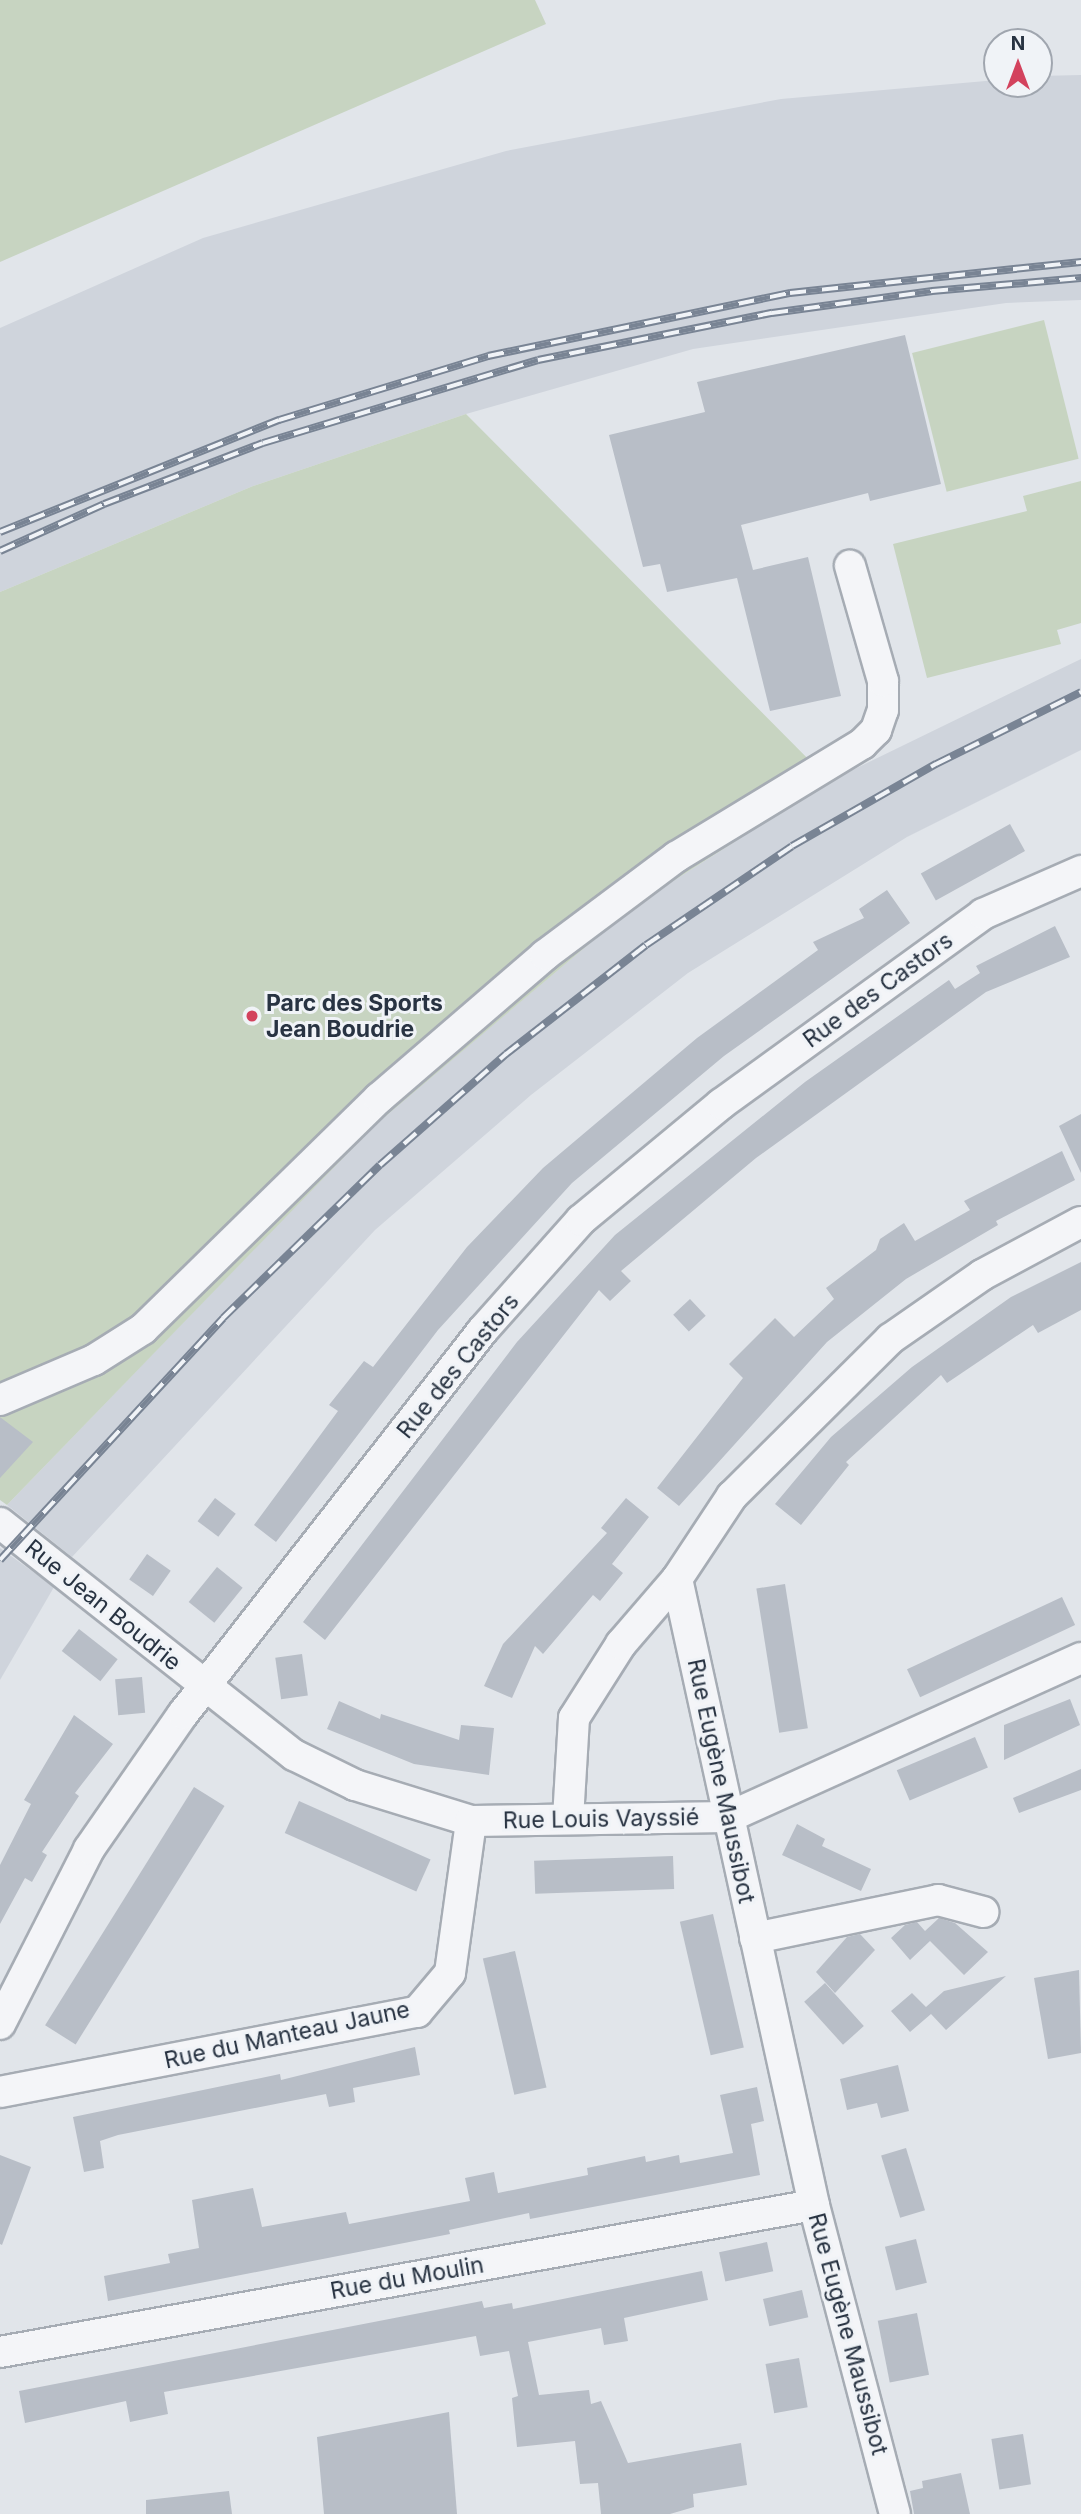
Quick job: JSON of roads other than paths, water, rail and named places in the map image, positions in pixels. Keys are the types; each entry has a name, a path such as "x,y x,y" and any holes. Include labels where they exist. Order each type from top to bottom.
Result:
{"street":[{"path":"0,1400 94,1360 143,1329 379,1097 498,993 676,857 869,737 883,710 883,681 850,566"},
{"name":"Rue des Castors","path":"0,2024 89,1849 205,1688 483,1330 581,1220 721,1104 983,914 1081,871"},
{"path":"568,1819 574,1718 621,1644 677,1579 732,1496 890,1339 982,1276 1081,1222"},
{"name":"Rue Jean Boudrie","path":"0,1522 205,1688"},
{"name":"Rue Eugène Maussibot","path":"677,1579 814,2204 895,2514"},
{"name":"Rue Louis Vayssié","path":"205,1688 294,1755 355,1785 471,1821 729,1817 1081,1658"},
{"name":"Rue du Manteau Jaune","path":"0,2092 417,2012 450,1973 471,1821"},
{"path":"755,1938 938,1900 983,1912"},
{"name":"Rue du Moulin","path":"0,2352 814,2204"}],"railway":[{"path":"0,532 279,420 488,356 790,293 1081,262"},
{"path":"0,551 104,504 263,443 538,360 772,313 932,291 1081,278"},
{"path":"0,1560 223,1318 380,1165 506,1054 646,945 792,846 936,764 1081,692"}],"place":[{"name":"Parc des Sports Jean Boudrie","path":"252,1016"}]}
